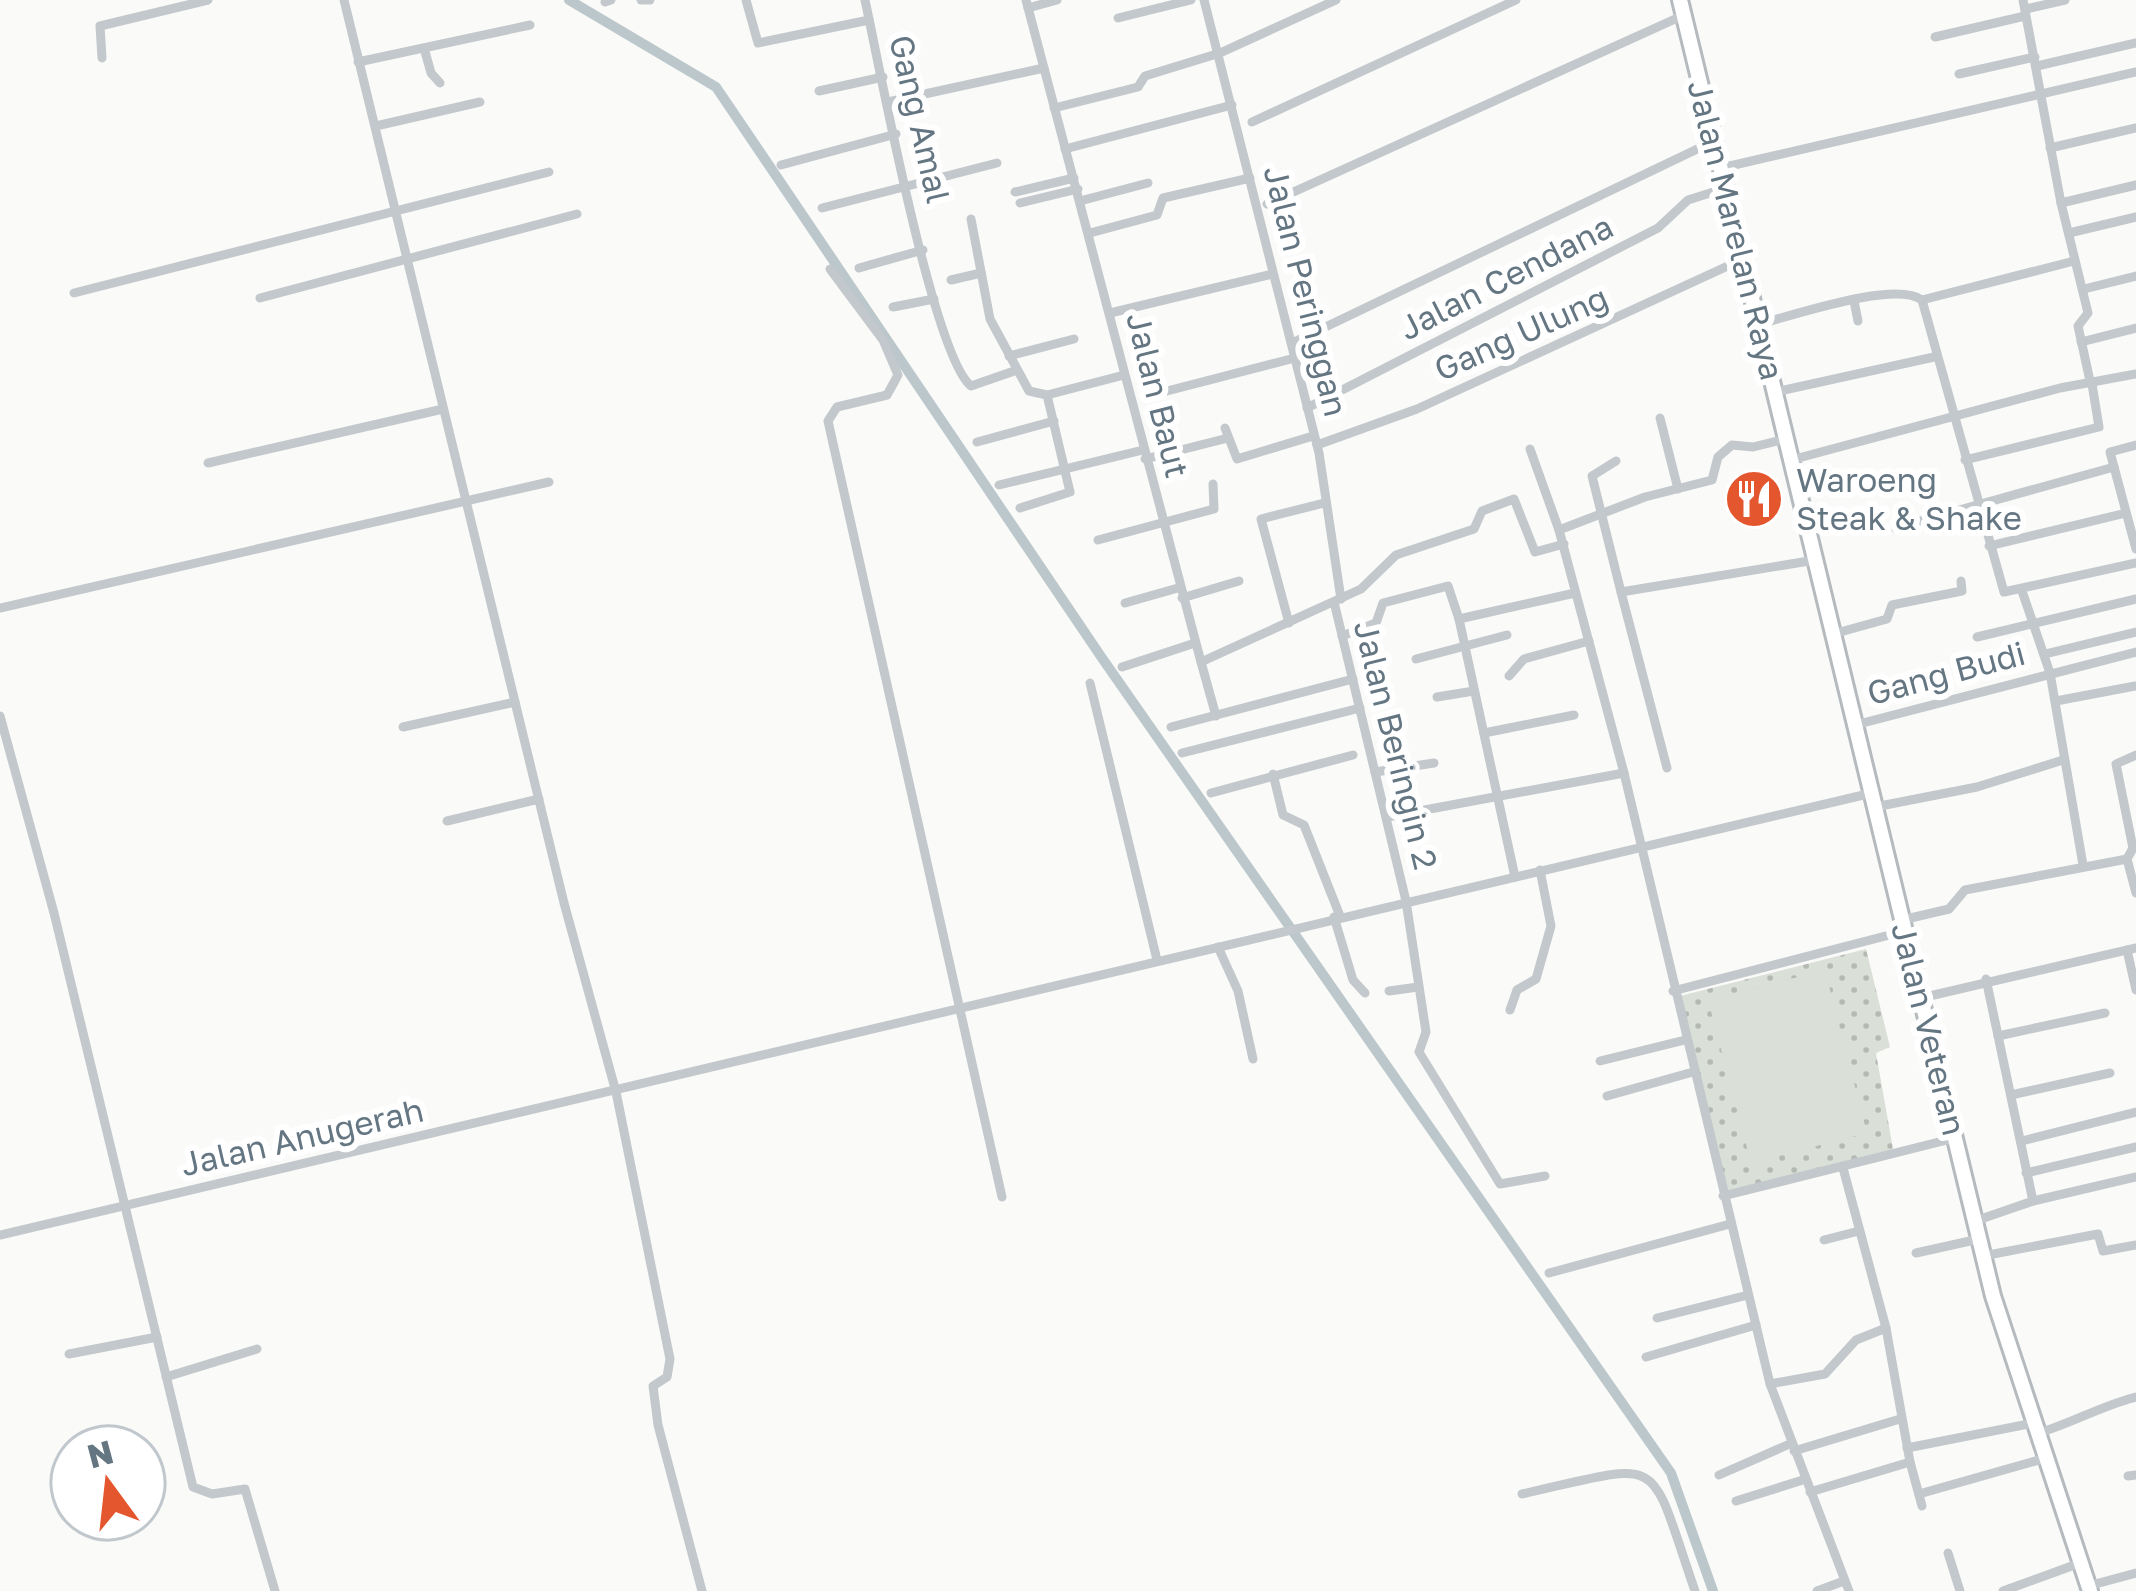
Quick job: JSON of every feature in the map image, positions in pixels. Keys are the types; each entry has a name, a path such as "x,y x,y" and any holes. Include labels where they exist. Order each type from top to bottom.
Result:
{"main road":[{"name":"Jalan Marelan Raya","path":"1682,8 1791,460"},
{"name":"Jalan Veteran","path":"1791,460 1983,1256 2089,1588"}],"street":[{"path":"102,58 100,26 171,4 208,0"},
{"path":"344,0 539,799 616,1092 670,1359 667,1376 652,1392 702,1591"},
{"path":"746,0 758,43 869,20"},
{"name":"Gang Amal","path":"865,0 934,299 966,384 1017,370"},
{"path":"1027,4 1058,0"},
{"path":"1118,19 1191,0"},
{"path":"1303,0 1309,13"},
{"path":"1054,108 1138,87 1145,76 1220,53 1336,0"},
{"path":"1252,122 1516,0"},
{"path":"1935,37 2065,0"},
{"name":"Jalan Peringgan","path":"1206,1 1315,440 1337,600"},
{"name":"Jalan Baut","path":"1027,4 1216,716"},
{"path":"1267,204 1682,8"},
{"path":"1965,460 2099,427 2081,343 2079,323 2088,313 2084,289 2061,203 2025,8"},
{"path":"358,62 530,25"},
{"path":"1960,74 2136,43"},
{"path":"424,48 431,74 440,83"},
{"path":"888,102 1044,68"},
{"path":"1721,168 2136,72"},
{"path":"819,91 883,77"},
{"path":"376,126 480,102"},
{"path":"1065,149 1232,105"},
{"path":"2050,148 2136,128"},
{"path":"781,165 896,134"},
{"path":"1292,343 1714,141"},
{"path":"822,208 997,163"},
{"path":"74,292 549,172"},
{"path":"1090,233 1157,215 1163,198 1250,178"},
{"path":"1018,197 1148,184"},
{"path":"2061,203 2136,185"},
{"name":"Jalan Cendana","path":"1307,409 1658,228 1700,193 1726,188"},
{"path":"260,298 577,214"},
{"path":"2068,233 2136,217"},
{"path":"971,219 990,319 1029,391 1047,394 1124,375"},
{"path":"859,268 922,250"},
{"name":"Gang Ulung","path":"1144,455 1227,433 1239,459 1417,409 1743,259"},
{"path":"1759,324 1907,292 1922,300 2074,261"},
{"path":"830,268 883,340 898,375 887,395 837,407 828,422 1002,1197"},
{"path":"951,280 981,273"},
{"path":"1110,313 1273,274"},
{"path":"2084,289 2136,276"},
{"path":"893,307 934,299"},
{"path":"1922,300 1934,357 2004,592 2136,563"},
{"path":"1854,301 1858,321"},
{"path":"2081,343 2136,328"},
{"path":"1010,356 1074,339"},
{"path":"1775,392 1934,357"},
{"path":"1167,391 1295,358"},
{"path":"1791,460 1952,416 2136,374"},
{"path":"1020,508 1070,492 1047,394"},
{"path":"208,463 443,409"},
{"path":"1660,418 1678,489"},
{"path":"977,442 1054,421"},
{"path":"1559,530 1712,480 1718,457 1732,445 1753,447 1786,439"},
{"path":"2136,445 2108,447 2136,549"},
{"path":"1530,449 1564,544 1624,773 1770,1384 1846,1586 1817,1591"},
{"path":"999,485 1144,455"},
{"path":"1616,460 1592,476 1667,768"},
{"path":"1894,528 2114,467"},
{"path":"0,608 549,482"},
{"path":"1098,540 1214,509 1213,484"},
{"path":"2120,491 2136,486"},
{"path":"1201,662 1374,580 1396,555 1474,529 1482,511 1514,499 1535,552 1564,544"},
{"path":"1288,623 1261,519 1324,503"},
{"path":"1989,546 2126,512"},
{"path":"1621,592 1815,560"},
{"path":"1125,603 1239,581"},
{"path":"1833,634 1888,619 1892,605 1962,591 1961,581"},
{"path":"1342,635 1376,623 1383,602 1452,588 1515,877"},
{"path":"2022,591 2050,673 2063,760 2076,803 2083,865"},
{"path":"1459,619 1575,593"},
{"path":"1977,637 2136,599"},
{"name":"Jalan Beringin 2","path":"1337,600 1406,901 1426,1032 1418,1052 1500,1184 1544,1176"},
{"path":"2045,654 2136,632"},
{"path":"1416,659 1508,635"},
{"path":"1509,676 1525,659 1589,641"},
{"path":"1122,668 1195,643"},
{"name":"Gang Budi","path":"1855,725 2136,652"},
{"path":"1172,727 1353,679"},
{"path":"1090,683 1157,960"},
{"path":"2056,701 2135,686"},
{"path":"1437,697 1474,692"},
{"path":"404,727 515,702"},
{"path":"1182,754 1360,708"},
{"path":"0,716 193,1487 212,1494 245,1489 274,1591"},
{"path":"1484,733 1574,716"},
{"path":"1673,991 1904,926 1949,909 1965,890 2127,859 2134,852 2134,837 2116,764 2136,754"},
{"path":"1211,793 1353,755"},
{"name":"Jalan Anugerah","path":"0,1235 1640,845 1873,800 1977,787 2063,760"},
{"path":"1376,772 1434,763"},
{"path":"1387,817 1624,773"},
{"path":"1274,774 1282,813 1303,822 1337,916 1351,974 1365,993"},
{"path":"447,821 539,799"},
{"path":"2127,859 2136,893"},
{"path":"1510,1010 1517,990 1536,979 1551,926 1540,870"},
{"path":"1218,947 1238,992 1253,1059"},
{"path":"1921,998 1986,979 2132,949 2136,990"},
{"path":"1986,979 2033,1201"},
{"path":"1388,991 1418,988"},
{"path":"1998,1036 2105,1013"},
{"path":"1600,1061 1685,1040"},
{"path":"1607,1096 1693,1072"},
{"path":"2011,1095 2110,1073"},
{"path":"2022,1141 2136,1112"},
{"path":"1723,1196 1955,1138"},
{"path":"2026,1173 2136,1147"},
{"path":"1843,1168 1886,1328 1900,1419 1922,1507"},
{"path":"1975,1221 2033,1201 2136,1177"},
{"path":"1549,1274 1730,1224"},
{"path":"1824,1240 1859,1231"},
{"path":"1983,1256 2098,1234 2104,1251 2136,1245"},
{"path":"1916,1253 1979,1239"},
{"path":"1657,1318 1748,1295"},
{"path":"1646,1357 1756,1325"},
{"path":"1770,1384 1826,1374 1856,1340 1886,1328"},
{"path":"69,1354 157,1337"},
{"path":"166,1377 257,1349"},
{"path":"1906,1448 2080,1420 2094,1408 2136,1397"},
{"path":"1719,1475 1793,1447 1900,1419"},
{"path":"1919,1494 2046,1458"},
{"path":"1810,1492 1910,1462"},
{"path":"1522,1494 1623,1471 1645,1474 1662,1491 1695,1591"},
{"path":"1736,1501 1806,1479"},
{"path":"1948,1553 1960,1591"},
{"path":"2002,1591 2080,1562"},
{"path":"2089,1588 2136,1574"}],"shaded area":[{"path":"1866,949 1890,1047 1876,1053 1893,1149 1726,1192 1680,996"},
{"path":"1825,970 1867,1133 1751,1163 1708,1000"}],"waterway":[{"path":"569,0 716,87 1102,658 1671,1473 1713,1591"}],"place":[{"name":"Waroeng Steak & Shake","path":"1754,499"}]}
